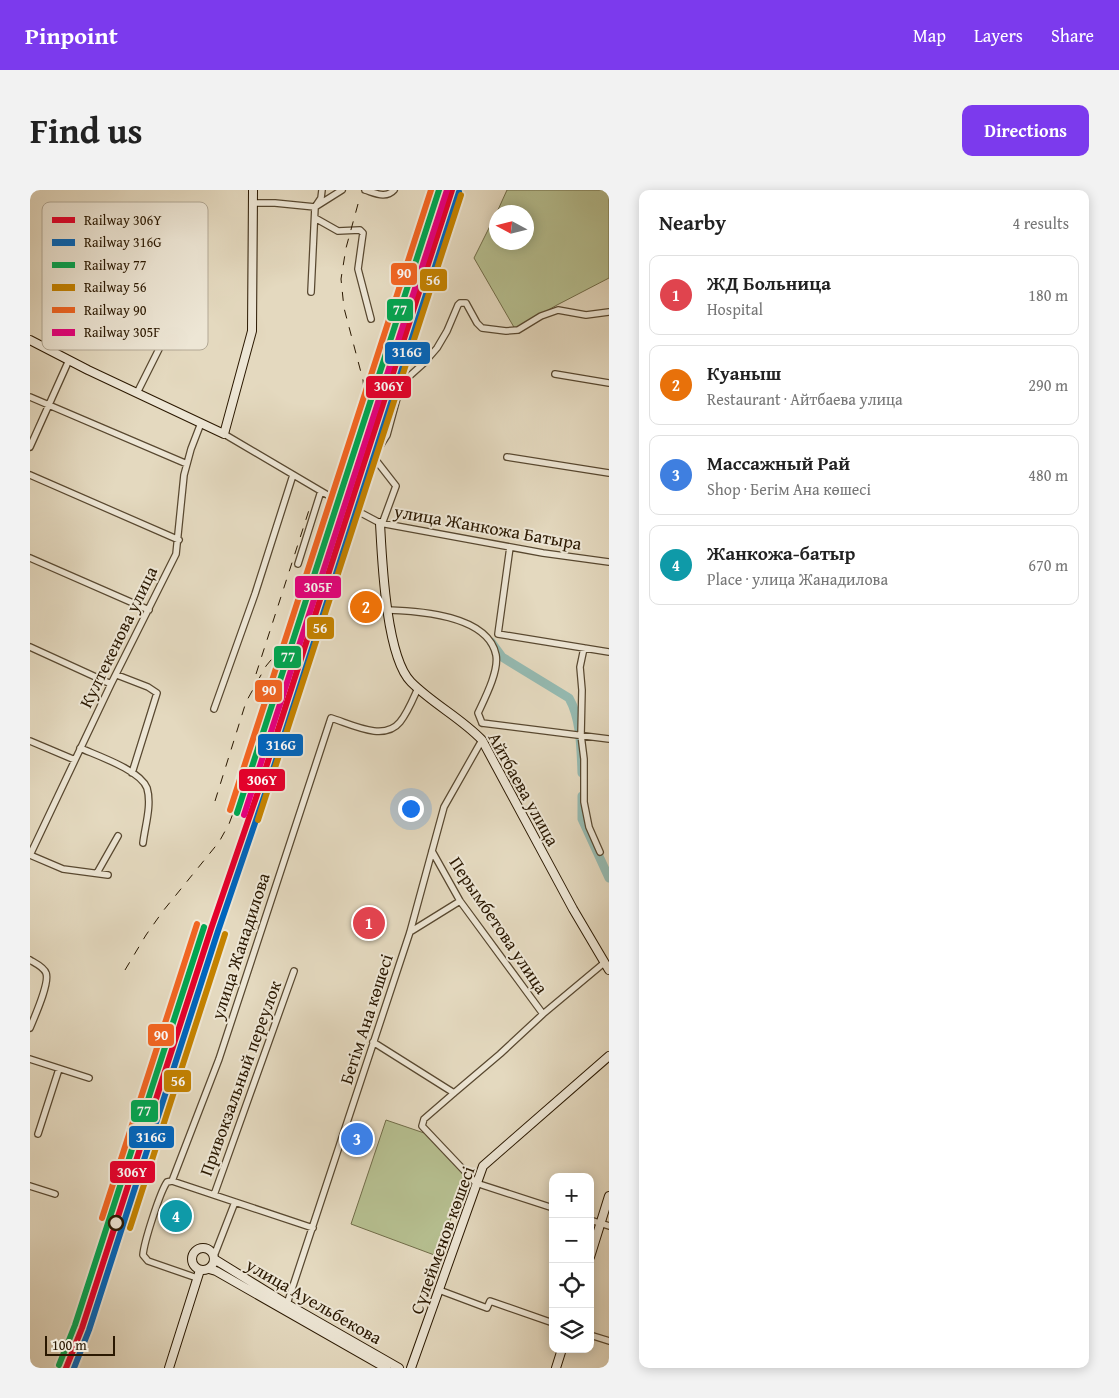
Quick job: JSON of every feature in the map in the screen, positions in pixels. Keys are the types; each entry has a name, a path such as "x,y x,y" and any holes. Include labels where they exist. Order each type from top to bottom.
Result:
{"street":[{"path":"224,434 252,331 253,190"},
{"path":"311,292 315,207 321,198 322,190"},
{"path":"253,203 315,207 342,190"},
{"path":"365,190 385,195 389,195 393,191"},
{"path":"315,218 338,231 360,230 363,233 358,269 371,319"},
{"path":"381,523 396,486 376,459 375,454 387,435 399,390 404,381 437,348 460,303 468,305 477,323 482,328 506,331 518,330 541,316 558,310 586,315 609,312"},
{"path":"30,340 42,346"},
{"path":"50,350 224,434 336,500"},
{"path":"137,393 158,350"},
{"path":"30,447 69,360"},
{"path":"555,374 609,383"},
{"path":"30,396 187,464"},
{"name":"Култекенова улица","path":"30,855 32,844 176,554 187,464 201,423"},
{"path":"507,457 609,473"},
{"path":"30,475 178,540"},
{"path":"214,709 255,594 293,475"},
{"path":"298,564 321,491"},
{"name":"улица Жанкожа Батыра","path":"363,514 381,523 510,547 609,562"},
{"name":"Айтбаева улица","path":"381,523 383,577 397,659 408,679 482,740 564,894 607,966"},
{"path":"510,547 498,634 609,652"},
{"path":"30,558 149,610"},
{"path":"388,610 421,611 450,618 477,629 489,641 496,655 495,670 478,714 482,723"},
{"path":"30,647 111,684"},
{"path":"584,648 580,667 584,802 589,827 600,852"},
{"path":"117,675 148,687 157,693 132,773"},
{"name":"улица Жанадилова","path":"197,1278 148,1261 143,1255 164,1186 172,1181 220,1059 331,718 375,732 390,730 400,722 418,688"},
{"path":"476,734 477,728 482,723"},
{"path":"482,723 609,739"},
{"name":"Бегім Ана көшесі","path":"286,1307 314,1228 410,932 444,807 482,740"},
{"path":"30,741 75,760"},
{"path":"80,748 132,773 142,780 147,789 148,805 143,843"},
{"path":"97,873 118,836"},
{"name":"Перымбетова улица","path":"432,852 460,901 542,1014"},
{"path":"30,855 63,869 108,875"},
{"path":"410,932 460,901"},
{"path":"30,960 43,969 46,977 41,1002 30,1028"},
{"path":"549,1207 476,1183 422,1126 424,1119 500,1054 542,1014 607,966"},
{"name":"Привокзальный переулок","path":"214,1195 294,971"},
{"path":"373,1042 454,1093"},
{"name":"Сүлейменов көшесі","path":"411,1368 483,1166 609,1056"},
{"path":"30,1059 89,1078"},
{"path":"38,1134 59,1069"},
{"path":"172,1181 314,1228"},
{"path":"30,1186 55,1194"},
{"path":"594,1244 609,1196"},
{"path":"169,1368 197,1278 205,1269 212,1266 235,1202"},
{"path":"594,1222 609,1226"},
{"path":"205,1269 197,1268 192,1261 194,1253 201,1248 205,1248 209,1250 214,1258"},
{"name":"улица Ауельбекова","path":"214,1258 286,1307 386,1368"},
{"name":"улица Ауельбекова","path":"205,1269 216,1271 399,1368"},
{"path":"438,1290 487,1308 490,1301 549,1322"},
{"path":"594,1336 609,1341"},
{"path":"556,1368 561,1353"}],"green space":[{"path":"507,190 609,190 609,278 515,329 474,258 489,228 489,250 534,250 534,205 500,205"},
{"path":"386,1120 430,1135 466,1178 437,1256 351,1224"}],"waterway":[{"path":"491,642 502,657 569,698 578,725 582,773"},
{"path":"582,796 582,819 609,878"}],"railway":[{"path":"251,780 319,575 442,190"},
{"path":"358,204 346,248 341,279 344,308 363,380 366,415"},
{"path":"256,674 310,507"},
{"path":"215,801 246,702 266,666 286,642 299,618"},
{"path":"292,677 300,657"},
{"path":"246,808 275,735"},
{"path":"125,970 163,911 219,842 229,824 249,771"}],"rail line":[{"name":"90","path":"230,810 431,190"},
{"name":"77","path":"237,813 439,190"},
{"name":"305F","path":"244,815 447,190"},
{"name":"306Y","path":"66,1368 82,1328 211,929 259,789 452,190"},
{"name":"316G","path":"74,1368 89,1330 218,931 266,791 459,192"},
{"name":"56","path":"258,820 461,195"},
{"name":"90","path":"102,1218 197,924"},
{"name":"77","path":"59,1365 75,1325 204,927"},
{"name":"56","path":"130,1228 225,934"}],"place":[{"name":"Куаныш","path":"366,607"},
{"name":"ЖД Больница","path":"369,923"},
{"name":"Массажный Рай","path":"357,1139"},
{"name":"Жанкожа-батыр","path":"176,1216"}]}
